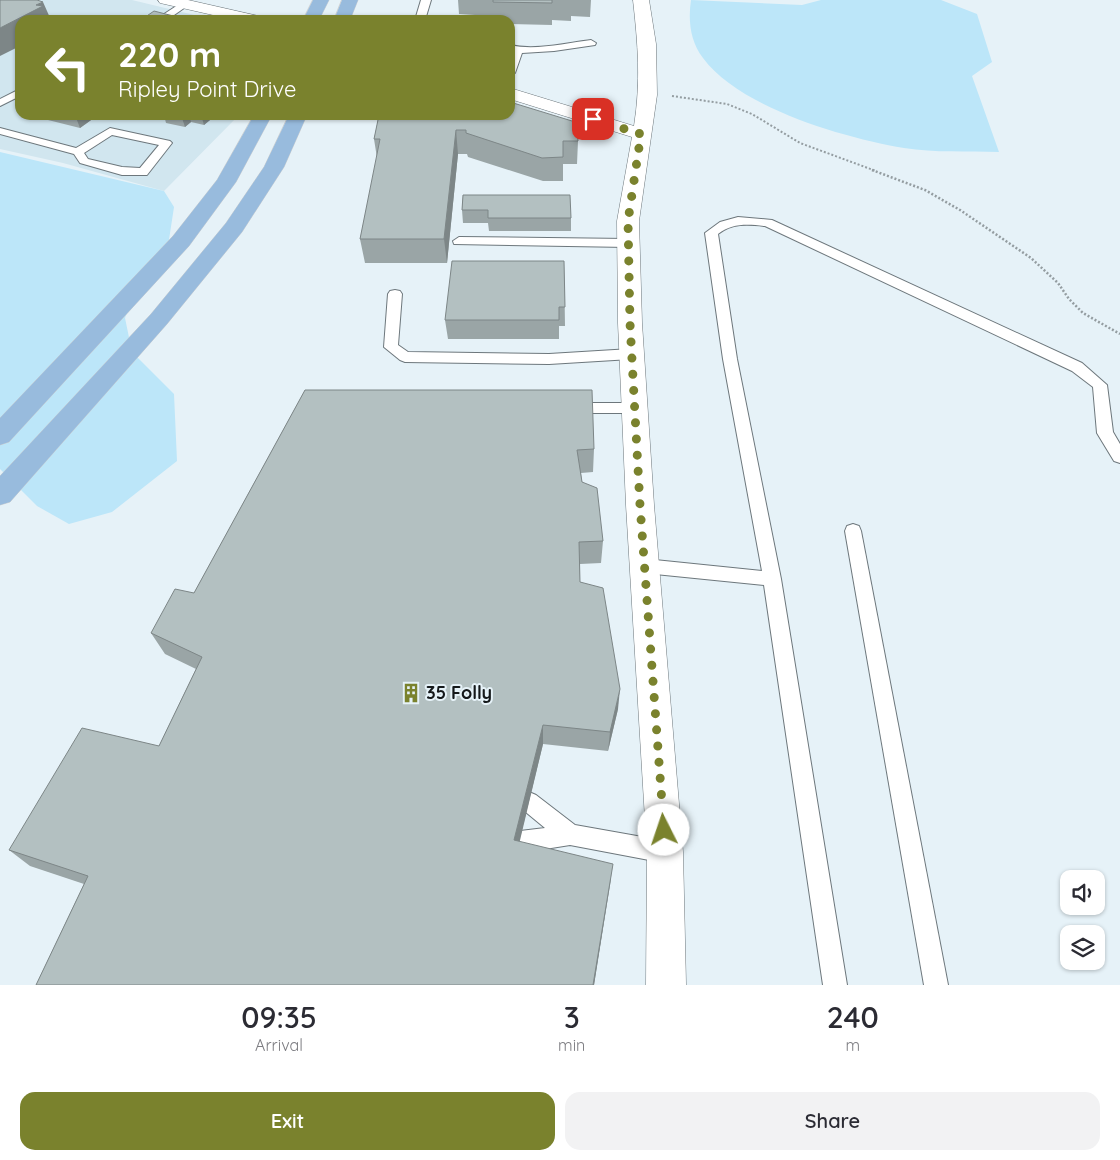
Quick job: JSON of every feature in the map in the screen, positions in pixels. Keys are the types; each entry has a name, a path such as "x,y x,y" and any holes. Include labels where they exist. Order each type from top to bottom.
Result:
{"main road":[{"path":"314,15 321,0"},
{"path":"344,15 350,0"},
{"path":"0,435 181,241 226,182 260,120"},
{"path":"0,494 160,320 197,274 234,226 274,167 296,120"}],"street":[{"path":"166,0 234,15"},
{"path":"641,0 647,44 648,95 628,221 628,243 634,408 665,852 666,985"},
{"path":"515,95 641,134"}],"lane":[{"path":"422,15 426,0"},
{"path":"168,15 184,4"},
{"path":"515,49 554,48 591,43"},
{"path":"0,103 15,95"},
{"path":"0,131 78,152 84,161 122,172 143,172 166,143 110,131 78,152"},
{"path":"835,985 772,579 730,358 711,233 721,224 742,220 768,223 1077,367 1100,386 1105,433 1120,457"},
{"path":"459,241 628,243"},
{"path":"395,294 390,347 405,357 549,359 631,354"},
{"path":"556,408 634,408"},
{"path":"853,532 936,985"},
{"path":"644,566 772,579"},
{"path":"529,802 570,835"},
{"path":"520,842 570,835 665,852"}],"path":[{"path":"648,95 688,97 727,104 752,114 800,143 925,190 960,210 1031,258 1058,283 1069,299 1083,313 1120,334"}],"shaded area":[{"path":"0,0 132,0 194,15 15,15 15,120 234,120 164,191 63,163 0,149"},
{"path":"691,0 802,5 821,0 941,0 977,14 992,62 972,76 999,152 951,152 904,148 852,137 795,118 767,106 742,92 720,76 703,58 695,45 691,30"},
{"path":"0,152 164,191 174,207 168,246 131,302 125,318 132,352 174,394 177,461 112,512 69,524 37,506 0,469"}],"building":[{"path":"0,0 37,0 43,2 36,5 43,6 25,15 15,15 15,20 0,28"},
{"path":"493,0 552,0 552,3 493,2"},
{"path":"154,11 169,15 148,15"},
{"path":"515,104 572,121 577,124 578,141 563,141 563,157 542,158 466,133 466,130 456,130 444,239 360,239 380,139 374,139 378,120 515,120"},
{"path":"463,195 570,195 571,218 488,218 488,210 462,210"},
{"path":"452,261 564,261 565,307 559,307 559,320 445,320"},
{"name":"35 Folly","path":"305,390 592,390 594,449 577,450 582,482 597,488 603,541 579,542 580,582 603,588 620,689 610,732 543,725 514,840 613,864 593,985 36,985 88,876 9,850 82,728 159,746 202,657 151,633 175,589 194,593"}],"place":[{"name":"35 Folly","path":"411,693"}],"route":[{"path":"593,119 641,134 628,221 630,323 640,505 664,830"}]}
